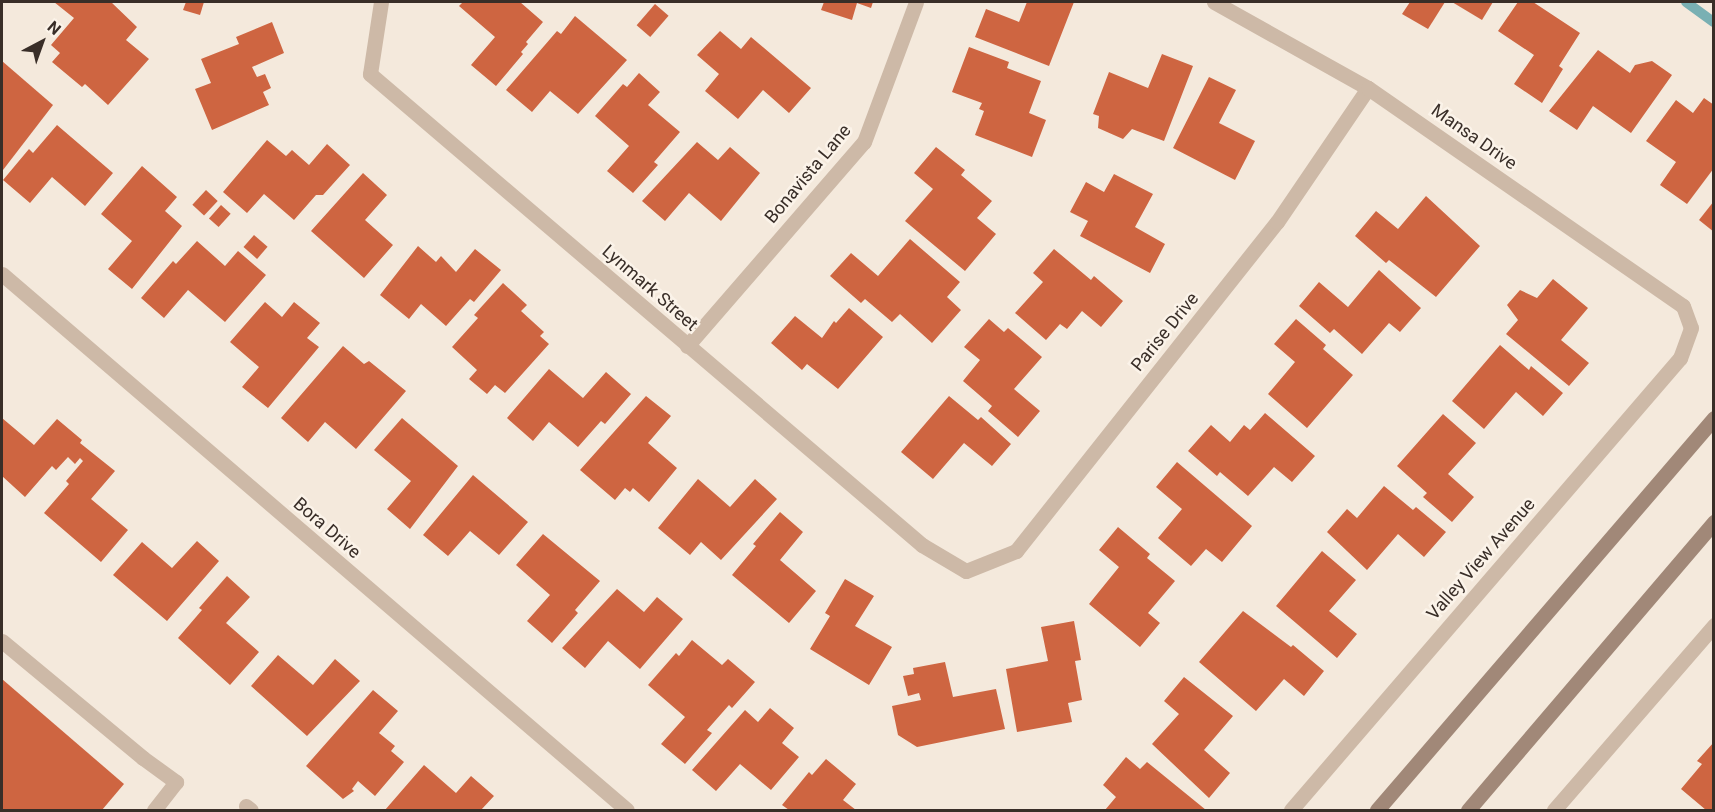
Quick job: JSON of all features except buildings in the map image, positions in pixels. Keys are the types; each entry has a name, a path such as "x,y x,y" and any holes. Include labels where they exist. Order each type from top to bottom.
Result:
{"main road":[{"path":"1377,810 1713,418"},
{"path":"1468,810 1713,522"}],"street":[{"name":"Lynmark Street","path":"381,2 370,74 922,545 966,571"},
{"name":"Bonavista Lane","path":"687,346 864,142 916,2"},
{"name":"Mansa Drive","path":"1214,2 1368,88 1683,306 1691,328"},
{"name":"Parise Drive","path":"966,571 1016,550 1277,222 1368,88"},
{"name":"Bora Drive","path":"2,274 627,810"},
{"name":"Valley View Avenue","path":"1291,810 1680,358 1691,328"},
{"path":"1554,810 1713,625"},
{"path":"2,641 143,758 176,782 154,810"}],"waterway":[{"path":"1686,2 1714,22"}]}
